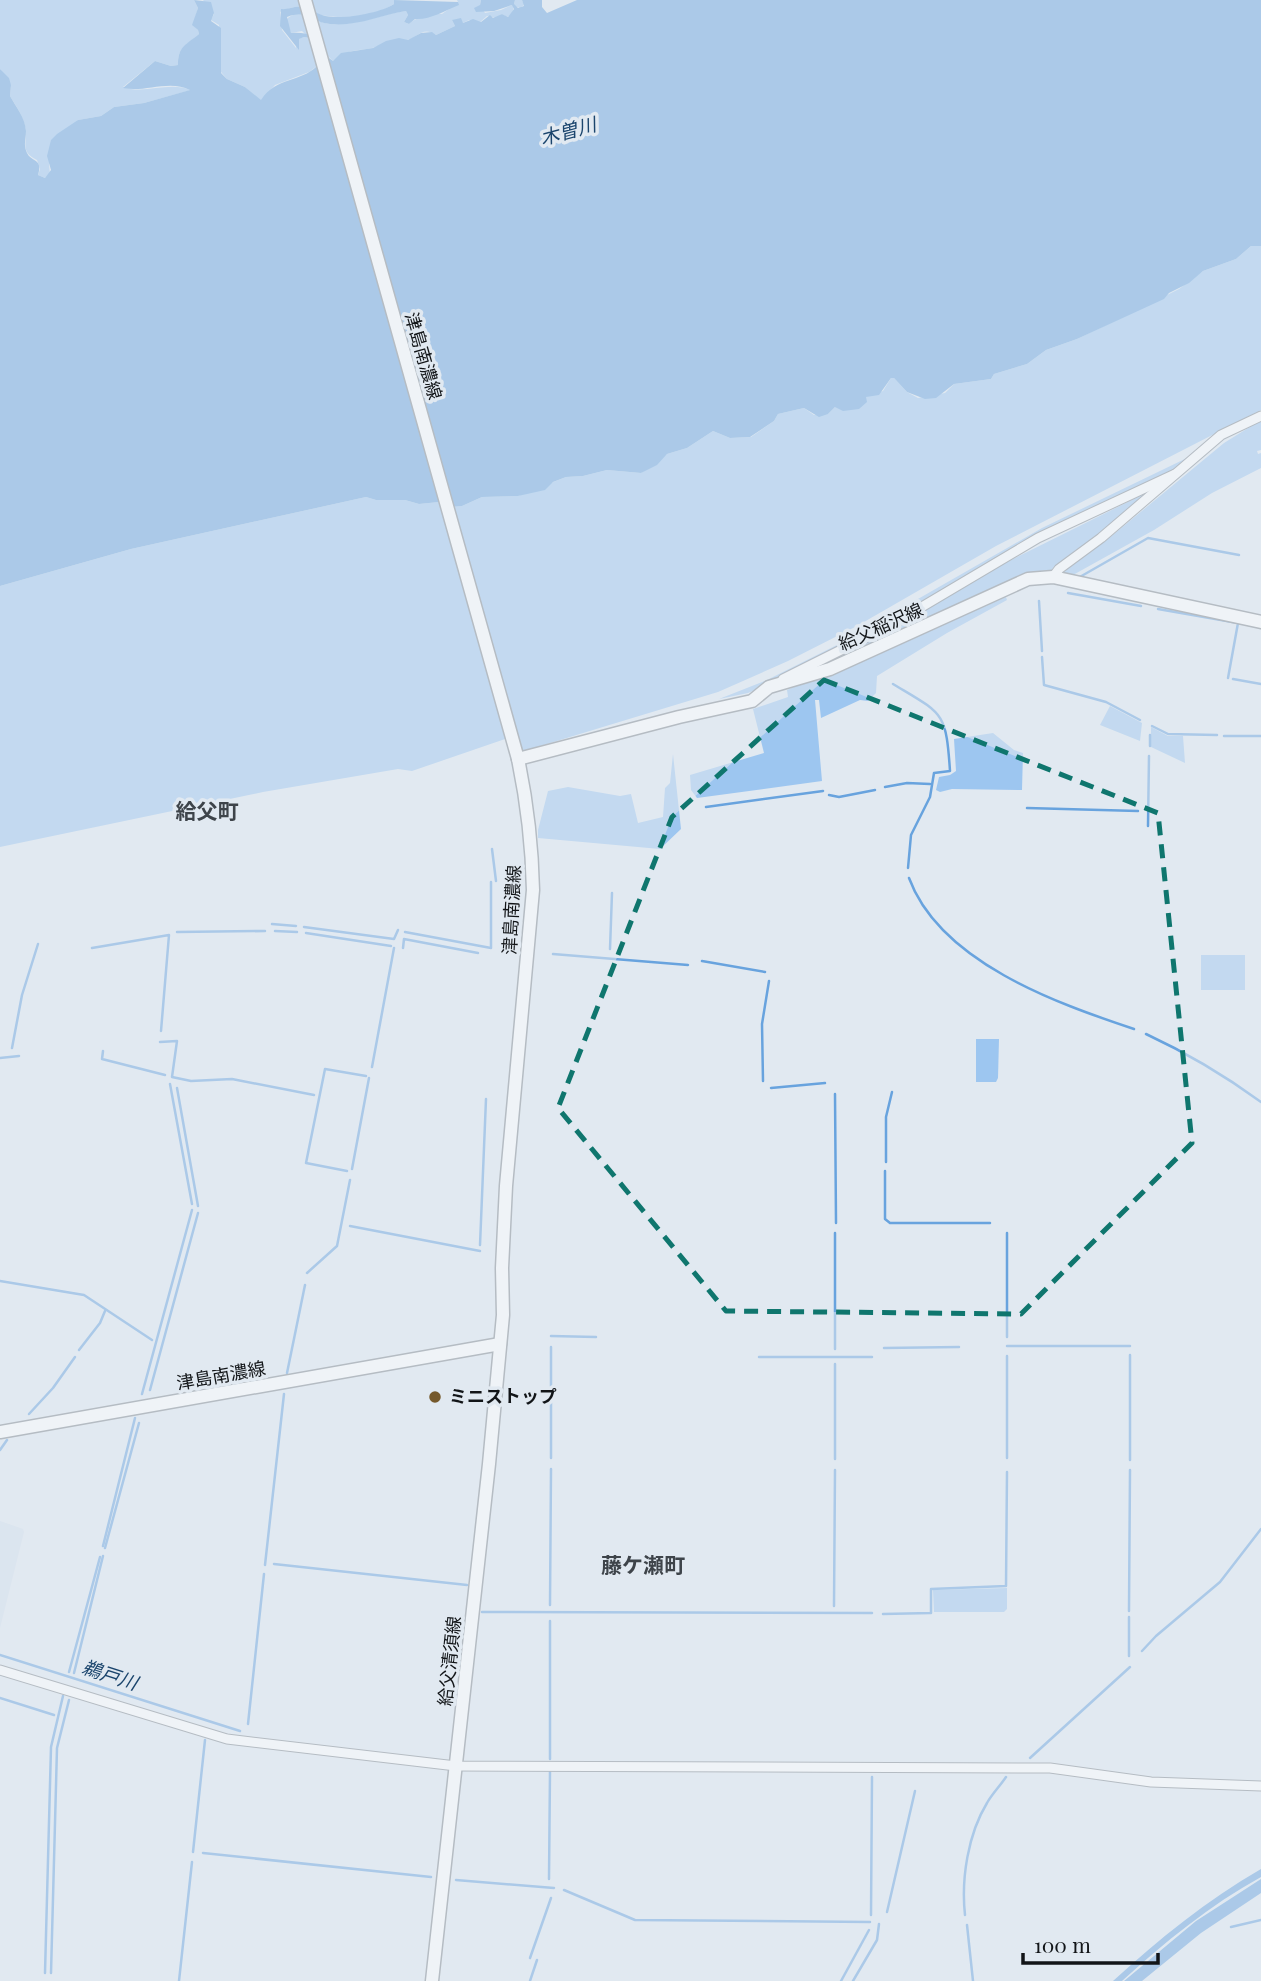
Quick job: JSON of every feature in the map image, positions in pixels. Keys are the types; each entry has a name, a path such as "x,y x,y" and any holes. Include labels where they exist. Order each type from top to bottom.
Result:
{"main road":[{"name":"津島南濃線","path":"0,1432 500,1344 506,1186 533,890 525,791 305,0"},
{"name":"給父稲沢線","path":"517,759 752,701 769,687 830,669 1028,579 1053,577 1261,622"},
{"name":"給父清須線","path":"432,1981 500,1344"}],"street":[{"path":"1053,577 1059,569 1101,538 1222,436 1261,416"},
{"path":"769,687 893,624 1038,538 1174,474"},
{"path":"0,1670 227,1739 456,1766 1050,1768 1151,1782 1261,1786"}],"highlighted area":[{"path":"824,680 1158,813 1192,1143 1021,1314 726,1311 558,1108 672,817"}],"shaded area":[{"path":"0,0 194,0 198,8 193,25 199,34 181,50 178,65 171,66 155,61 123,87 140,90 174,87 191,90 144,103 114,107 101,116 78,120 49,164 50,174 45,178 38,175 40,169 37,160 31,157 26,149 26,131 21,114 10,96 11,85 0,69"},
{"path":"203,0 394,0 394,4 380,11 353,16 321,15 301,7 280,12 282,30 296,48 298,39 310,38 317,66 309,72 275,85 261,101 245,87 227,79 221,72 219,25 211,20 214,14"},
{"path":"457,0 481,0 480,5 485,13 501,10 514,4 515,0 522,0 524,5 520,8 514,6 512,14 507,17 502,14 496,18 487,16 479,23 452,20 455,26 436,35 423,32 411,39 350,52 333,61 302,31 291,33 286,20 296,14 325,23 341,24 406,11 408,15 404,22 409,24 424,16 442,14 458,2"},
{"path":"1251,246 1261,246 1261,410 996,546 857,626 788,661 718,692 514,754 508,738 412,771 398,769 263,792 0,847 0,586 131,549 366,497 376,500 405,500 419,504 439,502 452,507 462,506 482,497 518,496 566,477 607,470 641,473 667,454 687,448 713,431 730,438 751,437 774,421 778,414 804,408 814,415 828,414 835,407 883,391 891,378 918,398 945,393 954,384 991,379 994,374 1027,364 1046,350 1077,339 1179,289 1203,271 1236,259"},
{"path":"1261,420 1261,450 1257,451 1258,454 1261,453 1261,468 1212,493 1154,530 1073,575 1061,576 1224,443"},
{"path":"1191,456 1175,470 999,556 889,621 771,683 748,693 719,699 767,680 841,643 1042,528"},
{"path":"1150,491 1096,537 1056,565 1045,577 796,678 836,659 1007,562"},
{"path":"1006,597 1007,600 877,676 876,693 868,701 860,700 821,718 819,700 815,700 822,781 697,798 691,790 690,775 764,753 753,709 788,697 787,690"},
{"path":"1110,706 1142,723 1140,741 1100,725"},
{"path":"1151,727 1168,736 1183,736 1185,763 1151,747"},
{"path":"993,733 1014,750 1023,753 1022,790 936,790 939,777 956,771 954,739"},
{"path":"673,754 681,829 660,849 538,838 548,791 568,787 620,796 631,794 638,823 663,817 665,788 670,783"},
{"path":"1201,955 1245,955 1245,990 1201,990"},
{"path":"976,1039 999,1039 996,1082 976,1082"},
{"path":"0,1521 23,1529 24,1532 0,1628"},
{"path":"1007,1588 1007,1609 1004,1612 934,1612 933,1590"}],"water":[{"name":"木曽川","path":"194,0 211,2 214,13 211,21 221,28 221,73 261,100 274,87 317,66 310,38 299,39 299,50 280,26 281,9 296,7 338,17 380,10 394,4 394,0 458,2 459,5 432,17 415,19 409,24 404,22 408,15 406,11 340,24 324,23 305,15 287,17 291,33 313,37 333,61 341,53 373,48 386,41 399,38 408,40 421,33 432,32 436,35 455,26 452,20 461,18 463,23 473,19 481,22 490,15 493,18 502,14 508,17 514,9 512,5 494,11 476,12 474,8 480,5 481,0 515,0 514,4 518,8 524,6 522,0 542,0 542,7 547,13 577,0 1261,0 1261,246 1251,246 1236,259 1203,271 1164,299 1077,339 1046,350 1027,364 994,374 991,379 954,384 936,398 925,399 907,392 891,378 879,395 866,397 867,402 859,409 843,411 835,407 828,414 819,417 804,408 778,414 774,421 750,437 730,438 713,431 687,448 667,454 657,465 641,473 607,470 566,477 553,482 545,490 518,496 482,497 462,506 452,507 439,502 419,504 405,500 376,500 366,497 131,549 0,586 0,69 9,78 10,96 24,121 27,153 38,163 38,175 45,178 51,170 47,156 51,140 78,120 101,116 114,107 144,103 190,90 174,86 123,88 155,61 171,66 178,65 181,50 199,34 192,25 198,8"},
{"path":"1261,1869 1261,1877 1188,1925 1122,1981 1113,1981 1184,1921"},
{"path":"1261,1879 1261,1893 1201,1933 1142,1981 1124,1981 1196,1921"}],"waterway":[{"path":"1078,578 1148,538 1239,555"},
{"path":"1068,593 1141,606"},
{"path":"1039,601 1042,651"},
{"path":"1158,609 1238,623 1228,678"},
{"path":"1042,657 1044,685 1106,702 1140,720"},
{"path":"1233,679 1261,684"},
{"path":"893,684 939,716 946,736 950,771 934,773 930,797 911,835 908,868"},
{"path":"1152,726 1168,734 1217,735"},
{"path":"1150,735 1150,746"},
{"path":"1224,736 1261,736"},
{"path":"1148,826 1149,756"},
{"path":"885,787 907,783 930,784"},
{"path":"829,795 839,797 875,790"},
{"path":"706,807 823,791"},
{"path":"1027,808 1138,811"},
{"path":"492,849 496,881"},
{"path":"909,878 924,908 946,933 973,956 1037,992 1134,1029"},
{"path":"405,932 491,948 491,882"},
{"path":"610,949 612,893"},
{"path":"272,924 296,926"},
{"path":"304,927 394,939 398,930"},
{"path":"177,932 265,931"},
{"path":"275,931 297,932"},
{"path":"306,933 391,946"},
{"path":"92,948 169,935 161,1031"},
{"path":"403,948 404,939 478,953"},
{"path":"12,1048 22,995 38,944"},
{"path":"372,1067 394,948"},
{"path":"553,954 688,965"},
{"path":"702,961 765,972"},
{"path":"763,1081 762,1024 769,981"},
{"path":"1146,1034 1205,1065 1261,1102"},
{"path":"160,1042 177,1041 172,1077 191,1081 232,1079 314,1095"},
{"path":"103,1051 102,1059 165,1075"},
{"path":"0,1058 19,1056"},
{"path":"347,1171 306,1163 325,1069 366,1076"},
{"path":"352,1169 369,1078"},
{"path":"771,1088 825,1083"},
{"path":"170,1084 192,1204"},
{"path":"177,1088 198,1206"},
{"path":"886,1162 886,1117 892,1092"},
{"path":"835,1094 836,1223"},
{"path":"480,1245 486,1099"},
{"path":"885,1171 885,1219 890,1223 990,1223"},
{"path":"307,1273 337,1246 350,1180"},
{"path":"142,1394 192,1210"},
{"path":"150,1390 198,1213"},
{"path":"350,1226 480,1251"},
{"path":"835,1233 835,1349"},
{"path":"1007,1233 1007,1337"},
{"path":"0,1281 84,1295 152,1340"},
{"path":"287,1373 305,1285"},
{"path":"79,1350 100,1323 105,1311"},
{"path":"551,1336 596,1337"},
{"path":"1007,1346 1130,1346"},
{"path":"551,1347 551,1458"},
{"path":"884,1348 959,1347"},
{"path":"1130,1355 1130,1460"},
{"path":"1007,1356 1007,1458"},
{"path":"29,1414 53,1388 75,1357"},
{"path":"759,1357 872,1357"},
{"path":"835,1364 835,1459"},
{"path":"265,1565 284,1394"},
{"path":"103,1546 135,1418"},
{"path":"105,1548 139,1423"},
{"path":"0,1450 7,1440"},
{"path":"550,1605 551,1469"},
{"path":"834,1606 835,1470"},
{"path":"1129,1611 1130,1470"},
{"path":"883,1614 931,1613 931,1589 1006,1586 1007,1472"},
{"path":"1142,1651 1220,1582 1261,1529"},
{"path":"74,1673 103,1556"},
{"path":"69,1672 100,1557"},
{"path":"274,1564 467,1585"},
{"path":"248,1724 264,1574"},
{"path":"482,1612 872,1613"},
{"path":"1129,1617 1129,1656"},
{"path":"550,1621 550,1759"},
{"name":"鵜戸川","path":"0,1655 240,1731"},
{"path":"1030,1758 1130,1667"},
{"path":"45,1973 51,1747 63,1696"},
{"path":"0,1698 54,1715"},
{"path":"51,1973 57,1748 69,1700"},
{"path":"193,1852 205,1740"},
{"path":"549,1879 550,1771"},
{"path":"871,1915 872,1777"},
{"path":"965,1915 965,1872 975,1829 987,1803 1006,1777"},
{"path":"887,1912 915,1791"},
{"path":"203,1853 431,1877"},
{"path":"179,1981 192,1862"},
{"path":"456,1880 554,1888"},
{"path":"564,1890 635,1920 870,1922"},
{"path":"530,1958 551,1898"},
{"path":"1231,1927 1261,1920"},
{"path":"853,1981 877,1940 879,1924"},
{"path":"967,1925 973,1981"},
{"path":"841,1981 869,1930"},
{"path":"530,1981 537,1960"}],"place":[{"name":"ミニストップ","path":"435,1397"}],"district":[{"name":"給父町","path":"207,812"},
{"name":"藤ケ瀬町","path":"643,1566"}]}
